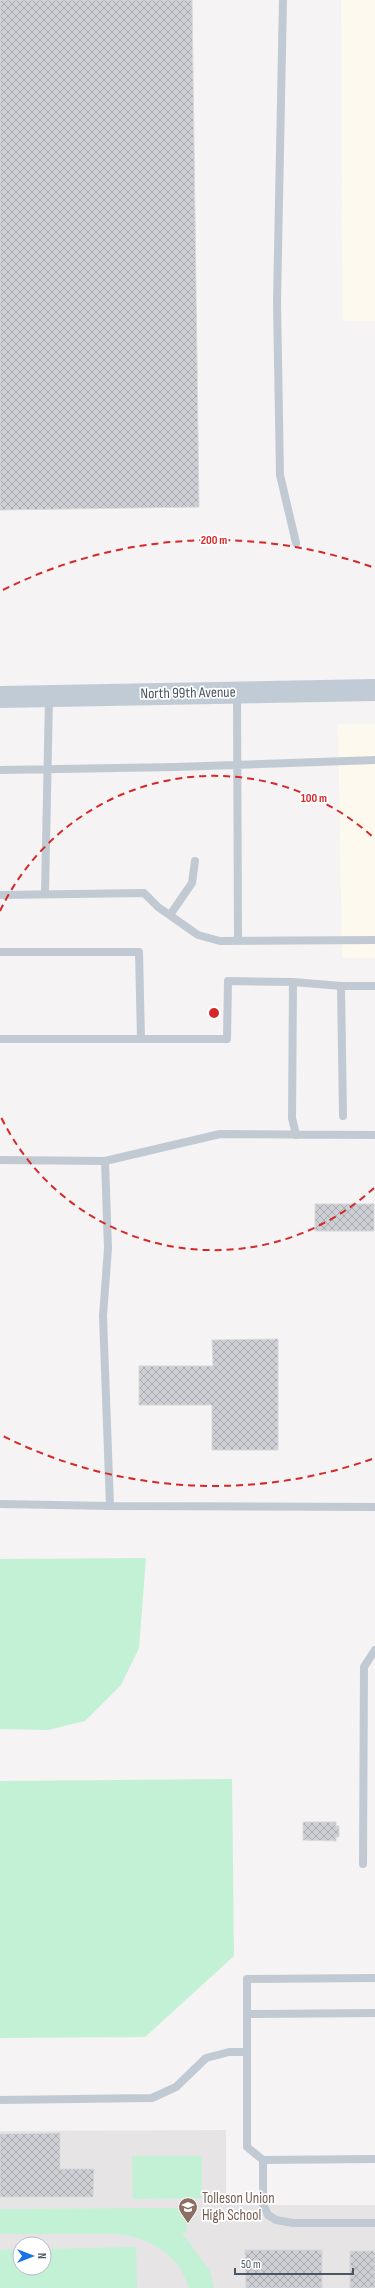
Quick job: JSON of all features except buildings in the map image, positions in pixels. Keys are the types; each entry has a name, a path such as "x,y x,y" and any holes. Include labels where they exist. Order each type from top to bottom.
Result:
{"main road":[{"name":"North 99th Avenue","path":"0,696 375,690"}],"lane":[{"path":"283,0 277,302 280,475 296,543"},
{"path":"238,692 238,941"},
{"path":"45,894 49,696"},
{"path":"0,770 238,765 375,760"},
{"path":"170,916 192,883 195,861"},
{"path":"0,895 144,893 170,916 198,935 220,941 375,940"},
{"path":"0,952 139,952 141,1039"},
{"path":"0,1039 227,1039 228,981 293,982 341,986 375,986"},
{"path":"293,982 292,1118 296,1136"},
{"path":"341,986 343,1116"},
{"path":"0,1160 105,1160 220,1134 296,1136 375,1135"},
{"path":"105,1160 108,1248 103,1316 110,1506"},
{"path":"0,1504 375,1507"},
{"path":"363,1864 364,1667 375,1650"},
{"path":"375,1978 247,1979 246,2052 247,2147 263,2160 375,2159"},
{"path":"247,2014 375,2013"},
{"path":"0,2100 152,2098 176,2087 206,2058 229,2052 246,2052"},
{"path":"263,2160 263,2204 268,2215 276,2220 293,2223 375,2223"}],"shaded area":[{"path":"341,0 375,0 375,321 342,321"},
{"path":"338,724 375,724 375,958 342,958"},
{"name":"Tolleson Union High School","path":"226,2130 226,2205 375,2205 375,2288 0,2288 0,2131"}],"green space":[{"path":"146,1558 139,1648 121,1685 85,1721 48,1730 0,1729 0,1559"},
{"path":"232,1779 234,1956 145,2037 0,2038 0,1781"},
{"path":"132,2156 202,2156 202,2198 133,2199"},
{"path":"186,2208 187,2232 182,2233 210,2271 214,2288 189,2288 178,2265 166,2253 143,2240 134,2237 118,2234 0,2234 0,2209"},
{"path":"136,2247 137,2288 0,2288 0,2250 12,2249 12,2276 52,2276 52,2249"}],"place":[{"name":"Tolleson Union High School","path":"188,2224"}]}
